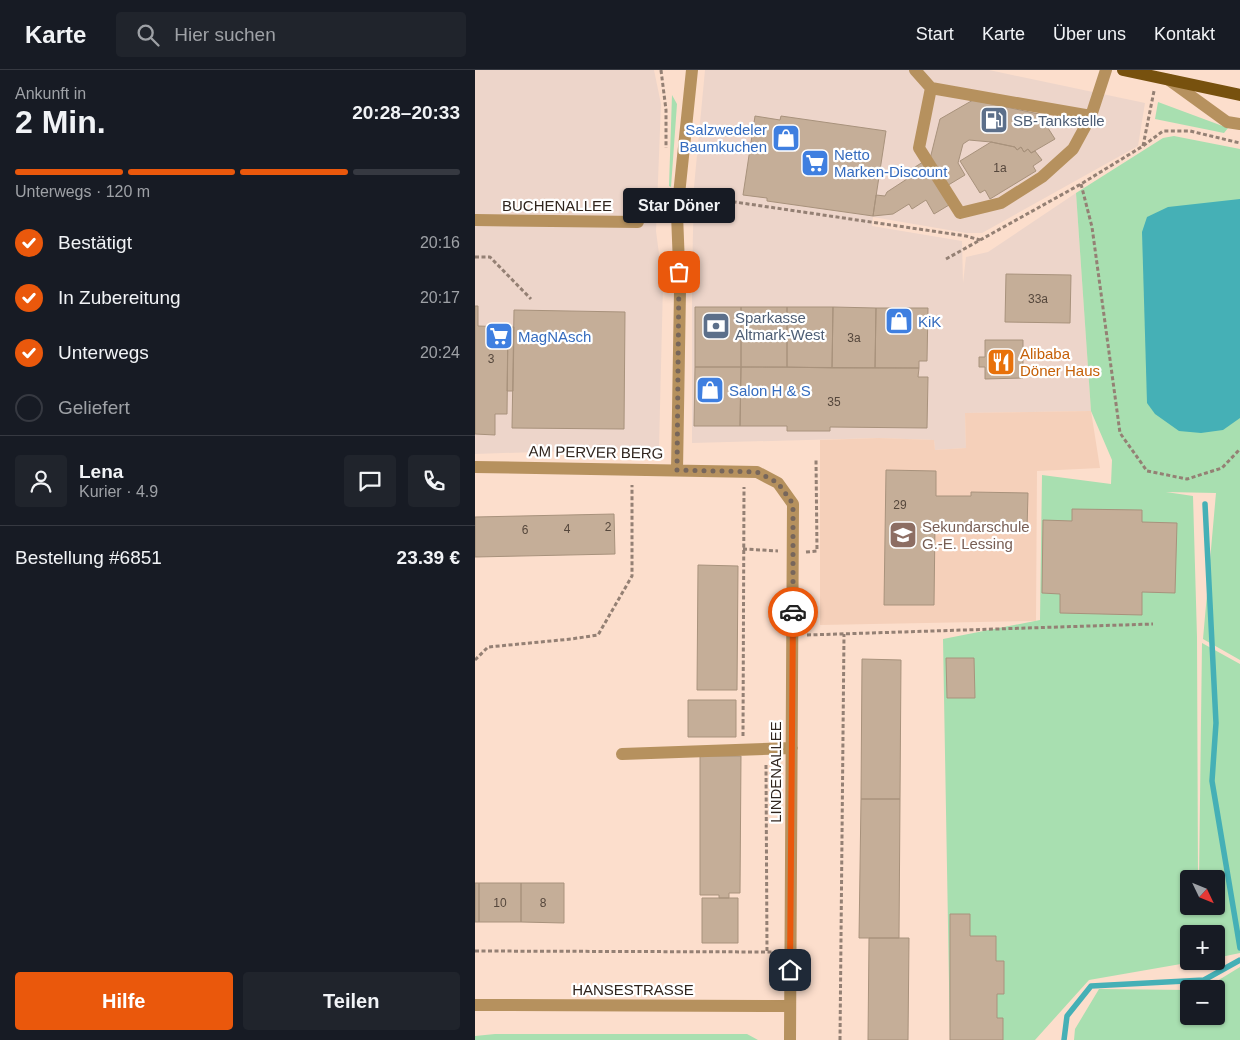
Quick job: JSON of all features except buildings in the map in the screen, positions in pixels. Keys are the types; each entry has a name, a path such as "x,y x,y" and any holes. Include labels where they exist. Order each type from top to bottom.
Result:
{"main road":[{"path":"1123,70 1240,95"}],"street":[{"path":"677,470 680,291 677,214 693,70"},
{"path":"915,70 931,88 1091,116"},
{"path":"931,88 919,148 960,213 1001,203 1042,178 1073,149 1091,116 1106,70"},
{"path":"1169,80 1227,122 1240,124"},
{"name":"BUCHENALLEE","path":"475,220 638,217 677,214"},
{"name":"AM PERVER BERG","path":"475,467 757,472 778,483 793,504"},
{"name":"LINDENALLEE","path":"790,1040 793,504"},
{"path":"622,754 792,748"},
{"name":"HANSESTRASSE","path":"475,1005 790,1006"}],"path":[{"path":"661,70 663,83"},
{"path":"1143,146 1152,101"},
{"path":"946,259 1081,184 1143,146 1163,131 1190,131 1240,143"},
{"path":"1081,184 1092,227 1120,433 1147,471 1187,480 1222,468 1240,449"},
{"path":"679,194 966,236 980,240"},
{"path":"475,257 491,257 531,299"},
{"path":"475,660 488,647 598,635 632,576 633,469"},
{"path":"743,750 744,472"},
{"path":"792,635 1153,624"},
{"path":"840,1040 844,634"},
{"path":"765,749 767,952"},
{"path":"475,951 790,952"}],"shaded area":[{"path":"475,70 654,70 661,104 656,231 663,284 659,448 475,454"},
{"path":"705,70 989,70 1145,103 1138,146 982,233 966,233 873,217 872,226 962,241 963,283 966,257 988,252 1076,193 1091,411 965,413 966,448 935,450 934,440 879,438 692,443 694,187"},
{"path":"1091,411 1100,468 1037,471 1036,621 820,625 820,440 879,438 934,440 935,450 966,448 965,413"}],"green space":[{"path":"672,95 677,104 671,187 669,186"},
{"path":"1158,102 1228,128 1224,133 1155,119"},
{"path":"1174,136 1240,149 1240,660 1203,639 1216,493 1166,492 1193,496 1197,637 1198,870 1180,870 1180,915 1225,915 1225,870 1199,870 1202,643 1240,664 1240,953 1225,956 1225,925 1180,925 1180,964 1089,980 1035,1040 950,1040 943,639 1040,620 1042,475 1111,484 1112,460 1091,411 1076,193 1163,138"},
{"path":"1240,967 1240,1040 1074,1040 1075,1029 1099,989 1180,990 1180,1025 1225,1025 1225,980 1219,980"},
{"path":"495,1034 747,1034 758,1040 475,1040 475,1036"}],"water":[{"path":"1240,199 1240,418 1223,430 1201,433 1179,431 1155,414 1147,403 1142,232 1147,217 1168,207"}],"waterway":[{"path":"1205,504 1216,723 1212,781 1240,948"},
{"path":"1064,1040 1067,1016 1091,986 1204,980 1240,960"}],"way so far":[{"path":"679,272 677,470 757,472 778,483 793,504 793,612"}],"place":[{"name":"SB-Tankstelle","path":"994,120"},
{"name":"Salzwedeler Baumkuchen","path":"786,138"},
{"name":"Netto Marken-Discount","path":"815,163"},
{"name":"Star Döner","path":"679,272"},
{"name":"KiK","path":"899,321"},
{"name":"Sparkasse Altmark-West","path":"716,326"},
{"name":"MagNAsch","path":"499,336"},
{"name":"Alibaba Döner Haus","path":"1001,362"},
{"name":"Salon H & S","path":"710,390"},
{"name":"Sekundarschule G.-E. Lessing","path":"903,535"}],"route":[{"path":"790,970 793,612"}]}
